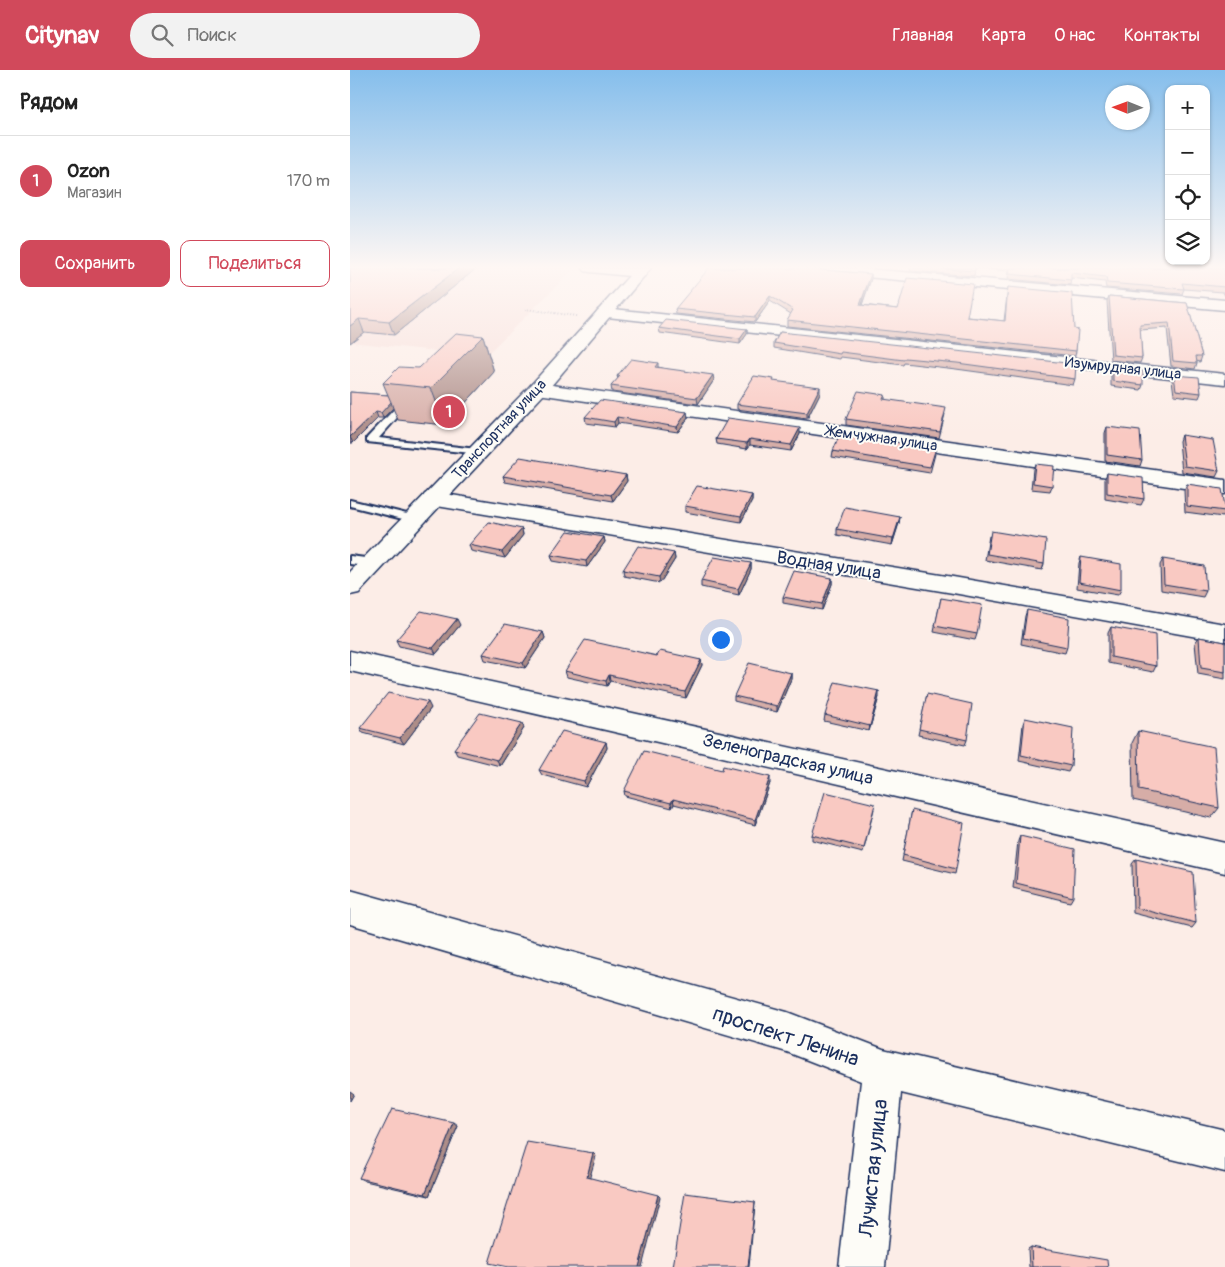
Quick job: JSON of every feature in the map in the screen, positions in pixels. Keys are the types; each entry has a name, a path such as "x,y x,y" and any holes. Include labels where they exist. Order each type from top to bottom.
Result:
{"street":[{"name":"Транспортная улица","path":"350,586 538,389 595,324"},
{"name":"Изумрудная улица","path":"706,324 1225,379"},
{"name":"Жемчужная улица","path":"538,389 1225,487"},
{"name":"Водная улица","path":"433,499 1225,633"},
{"name":"Зеленоградская улица","path":"350,661 1225,858"},
{"name":"проспект Ленина","path":"350,907 787,1032 883,1069 1225,1151"},
{"name":"Лучистая улица","path":"862,1267 883,1069"}],"lane":[{"path":"416,392 372,440 477,452"},
{"path":"350,503 415,519"},
{"path":"350,560 373,563"}],"shaded area":[{"path":"350,324 518,324 485,356 350,342"}],"building":[{"path":"663,324 701,324 747,329 740,339 659,328"},
{"path":"823,324 1074,324 1074,329 1078,330 1076,351"},
{"path":"1111,324 1157,324 1140,325 1142,358 1113,355"},
{"path":"1169,324 1193,324 1202,356 1196,356 1197,363 1173,361"},
{"path":"780,332 1076,364 1075,379 957,363 905,358 904,360 841,352 840,354 774,343"},
{"path":"456,333 483,336 431,388 383,383 399,367 419,368"},
{"path":"631,359 658,363 655,367 713,375 697,398 611,386"},
{"path":"1113,368 1143,371 1143,385 1113,381"},
{"path":"1174,375 1199,377 1201,393 1176,390"},
{"path":"754,376 774,379 773,381 820,387 807,413 737,404"},
{"path":"858,391 885,395 883,399 946,408 940,432 846,419"},
{"path":"350,392 388,395 391,402 381,413 376,412 350,437"},
{"path":"600,400 687,412 677,427 617,417 614,422 585,417"},
{"path":"728,418 800,428 791,445 750,439 747,443 716,439"},
{"path":"1107,427 1140,431 1142,460 1107,455"},
{"path":"840,434 936,448 930,467 833,451"},
{"path":"1181,435 1213,440 1219,471 1185,466"},
{"path":"520,457 626,475 611,495 503,476"},
{"path":"1035,464 1054,466 1052,486 1033,483"},
{"path":"1107,473 1143,478 1144,499 1107,493"},
{"path":"1187,484 1222,489 1225,511 1187,506"},
{"path":"697,486 752,495 741,516 685,506"},
{"path":"845,507 900,517 893,539 837,529"},
{"path":"489,522 522,529 502,552 469,545"},
{"path":"568,531 604,537 586,561 551,555"},
{"path":"991,531 1046,540 1044,564 987,554"},
{"path":"638,546 674,553 659,577 623,570"},
{"path":"714,557 751,563 738,589 701,581"},
{"path":"1081,557 1121,564 1121,590 1079,582"},
{"path":"1163,559 1204,566 1206,591 1164,584"},
{"path":"794,571 832,578 822,604 783,597"},
{"path":"941,598 982,605 977,634 935,626"},
{"path":"1027,610 1069,618 1067,647 1023,638"},
{"path":"421,611 457,619 433,648 396,640"},
{"path":"505,624 543,632 523,663 483,654"},
{"path":"1111,627 1155,635 1156,666 1111,657"},
{"path":"1199,637 1225,642 1225,672 1201,668"},
{"path":"585,640 657,656 660,651 701,660 685,692 609,675 606,681 565,671"},
{"path":"749,663 791,673 777,706 734,696"},
{"path":"835,682 879,691 870,726 825,715"},
{"path":"388,693 428,702 400,738 360,728"},
{"path":"927,694 972,704 967,740 919,729"},
{"path":"480,713 522,723 497,760 454,749"},
{"path":"1025,718 1073,728 1071,766 1021,755"},
{"path":"562,731 606,742 584,781 539,770"},
{"path":"1138,731 1214,747 1219,808 1139,790"},
{"path":"644,751 722,770 723,766 770,777 755,820 673,799 671,803 624,791"},
{"path":"825,792 875,804 864,848 812,835"},
{"path":"912,810 964,823 956,869 903,855"},
{"path":"1020,836 1075,849 1073,897 1016,883"},
{"path":"1136,859 1193,872 1196,923 1137,908"},
{"path":"392,1109 454,1123 425,1194 359,1178"},
{"path":"527,1142 593,1153 587,1177 658,1195 639,1267 509,1267 489,1263"},
{"path":"685,1193 755,1202 748,1267 673,1267"},
{"path":"1031,1247 1107,1260 1108,1267 1032,1267"}],"place":[{"name":"Ozon","path":"449,412"}]}
